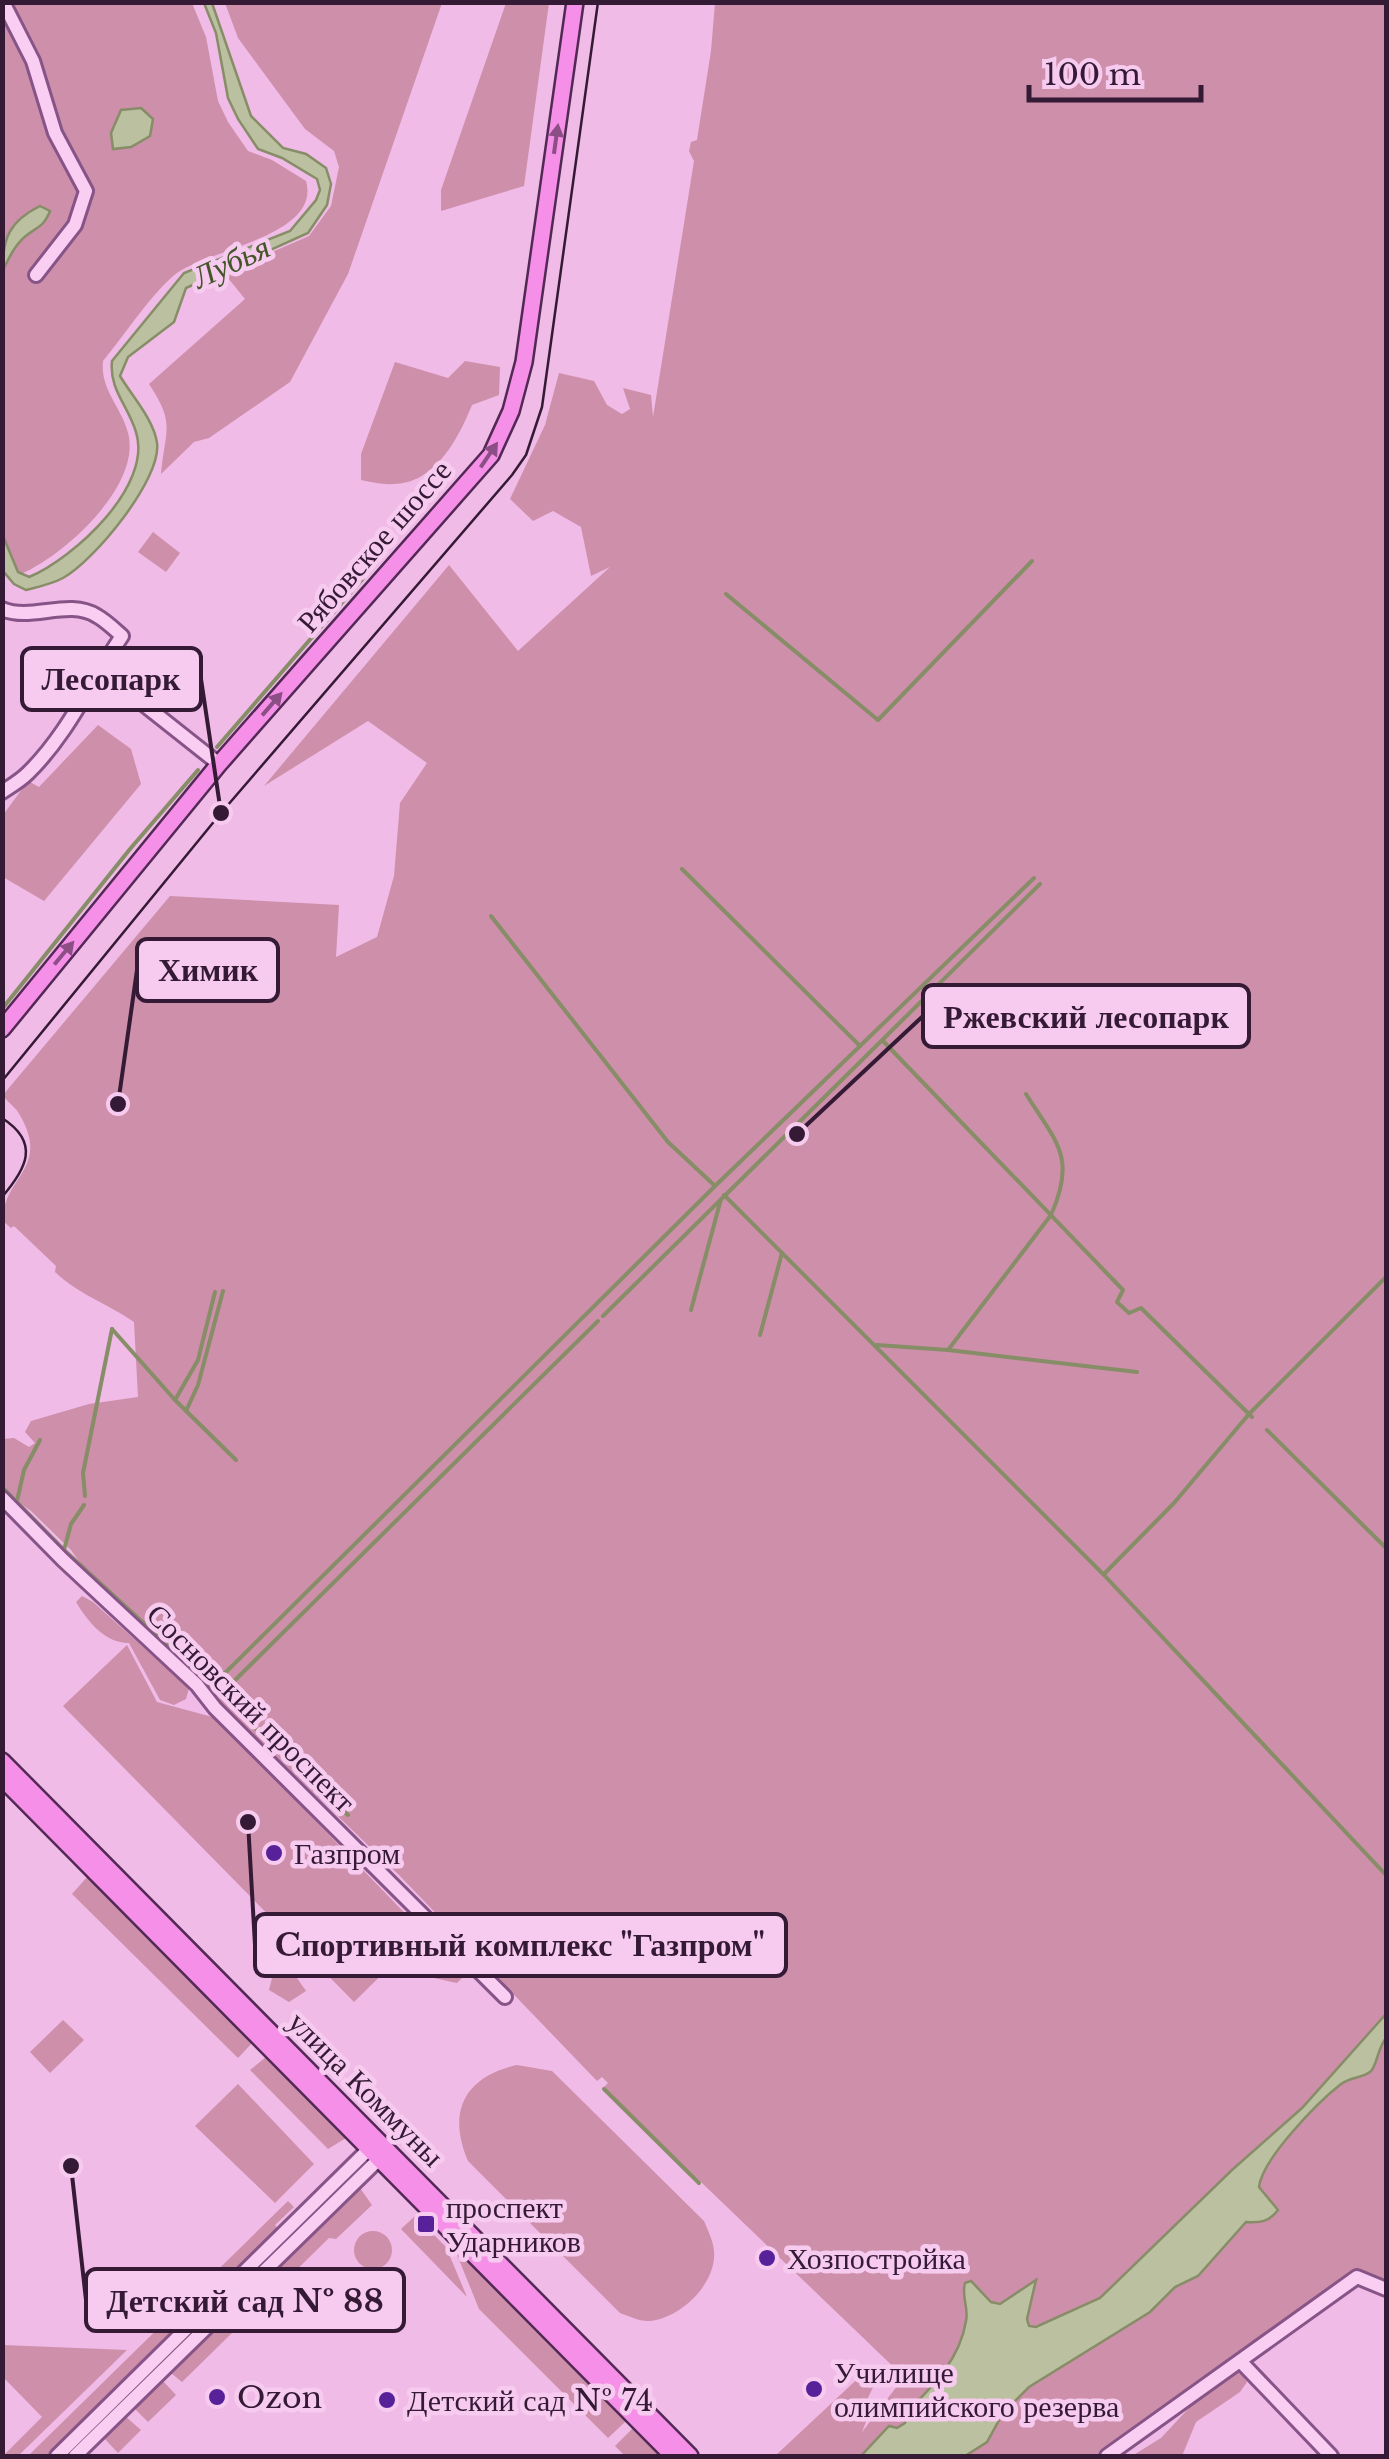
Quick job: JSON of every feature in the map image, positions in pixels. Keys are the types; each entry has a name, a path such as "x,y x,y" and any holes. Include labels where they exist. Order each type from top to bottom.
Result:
{"main road":[{"name":"Рябовское шоссе","path":"2,1029 219,764 474,476 502,434 524,362 575,2"},
{"name":"улица Коммуны","path":"2,1761 672,2456"},
{"name":"улица Коммуны","path":"2,1778 690,2456"}],"street":[{"path":"3,2 33,61 55,133 86,191 75,225 36,276"},
{"path":"2,609 18,615 72,609 94,614 122,636 62,731 29,772 2,792"},
{"path":"99,670 219,764"},
{"name":"Сосновский проспект","path":"2,1498 197,1685 215,1708 505,1997"},
{"path":"57,2456 377,2151"},
{"path":"76,2456 377,2151"},
{"path":"1115,2455 1357,2277 1386,2289"},
{"path":"1242,2363 1331,2456"}],"shaded area":[{"path":"2,3 192,3 206,37 218,101 228,122 248,151 272,160 306,181 306,200 296,216 279,229 172,277 103,361 105,381 128,433 129,453 123,474 112,495 78,535 21,574 11,569 2,554"},
{"path":"225,3 442,3 348,274 290,382 209,438 194,442 161,474 166,419 149,384 245,299 224,273 309,236 331,206 339,167 334,151 305,129 238,38"},
{"path":"506,3 549,3 524,186 441,211 441,190"},
{"path":"715,3 1386,3 1386,2287 1351,2278 1111,2450 1095,2456 775,2456 867,2370 878,2377 865,2404 869,2414 862,2432 904,2377 603,2088 608,2083 602,2077 597,2081 399,1875 218,1701 220,1698 207,1685 191,1677 94,1583 71,1550 31,1511 3,1491 3,1439 14,1438 29,1447 35,1443 25,1432 31,1421 89,1404 138,1397 134,1322 64,1280 55,1272 56,1266 14,1226 11,1228 3,1221 5,1206 28,1160 30,1147 18,1112 3,1095 170,896 339,905 336,957 377,937 394,876 400,803 427,763 368,721 264,786 449,565 518,651 610,567 591,576 581,527 553,511 533,521 510,499 545,425 559,373 594,381 607,405 622,414 630,409 623,388 651,395 653,417 694,161 689,151 691,142 697,140"},
{"path":"465,361 500,367 499,395 472,405 452,445 421,476 393,484 361,480 361,454 395,362 448,378"},
{"path":"153,532 180,553 166,572 138,552"},
{"path":"98,725 131,749 141,784 44,901 3,877 3,815 28,781 39,787"},
{"path":"82,1596 189,1688 186,1699 174,1705 160,1700 129,1643 112,1639 92,1624 76,1602"},
{"path":"127,1645 157,1702 216,1718 424,1933 354,2002 63,1706"},
{"path":"88,1876 253,2042 238,2058 72,1894"},
{"path":"426,1937 466,1974 457,1983 411,1973 401,1964"},
{"path":"290,1968 306,1991 289,2002 269,1990 272,1978"},
{"path":"63,2020 84,2040 50,2073 30,2052"},
{"path":"266,2057 346,2138 328,2149 250,2070"},
{"path":"517,2065 552,2071 704,2221 713,2247 713,2263 703,2286 685,2306 650,2321 620,2313 468,2161 459,2127 465,2099 484,2078"},
{"path":"238,2084 314,2164 275,2203 195,2126"},
{"path":"360,2188 372,2205 336,2239 329,2238 182,2382 171,2373"},
{"path":"288,2201 294,2207 275,2225 280,2231 50,2456 28,2456"},
{"path":"415,2216 446,2247 467,2297 401,2229"},
{"path":"373,2231 386,2237 392,2250 386,2263 373,2269 360,2263 354,2250 360,2237"},
{"path":"453,2245 626,2421 608,2438 479,2309"},
{"path":"3,2345 127,2350 18,2456 3,2456 42,2417 3,2377"},
{"path":"1239,2370 1247,2382 1240,2392 1196,2422 1182,2456 1132,2456 1161,2438 1202,2394"},
{"path":"163,2381 176,2395 148,2422 135,2409"},
{"path":"126,2417 141,2430 118,2453 104,2438"},
{"path":"633,2428 662,2456 625,2456 615,2446"}],"water":[{"name":"Лубья","path":"204,3 212,3 251,116 283,148 306,154 326,168 331,184 327,205 308,233 186,288 174,322 128,357 120,376 147,417 157,443 149,477 123,518 76,569 50,584 26,590 14,584 3,571 3,536 18,572 29,577 87,537 106,518 133,475 138,453 136,432 116,389 112,361 184,273 290,231 320,190 317,179 258,149 238,119 228,98 216,33"},
{"path":"141,108 153,119 150,136 131,147 113,149 111,133 121,110"},
{"path":"40,206 50,211 46,220 19,243 3,270 10,232 21,218"},
{"path":"1386,2014 1386,2038 1372,2070 1331,2092 1292,2132 1262,2175 1259,2187 1278,2210 1271,2217 1246,2222 1198,2276 1175,2287 1150,2312 1029,2387 1003,2413 987,2442 965,2456 861,2456 889,2426 897,2428 905,2423 907,2412 952,2360 966,2321 965,2283 971,2281 991,2302 1000,2304 1036,2280 1027,2319 1029,2326 1036,2327 1100,2298 1302,2108"}],"waterway":[{"path":"217,747 378,561"},
{"path":"726,594 878,720 1032,561"},
{"path":"2,1009 198,770"},
{"path":"682,869 860,1046"},
{"path":"2,1487 64,1550 212,1686 715,1186 1034,878"},
{"path":"603,1316 1040,884"},
{"path":"491,916 668,1142 714,1185"},
{"path":"883,1041 1123,1290 1117,1302 1129,1313 1141,1308 1252,1417"},
{"path":"877,1345 948,1350 1051,1215 1062,1178 1060,1151 1026,1094"},
{"path":"724,1195 1104,1575 1386,1875"},
{"path":"691,1310 721,1199"},
{"path":"760,1335 782,1253"},
{"path":"1104,1574 1174,1503 1249,1414 1386,1277"},
{"path":"186,1411 198,1385 223,1291"},
{"path":"175,1400 198,1360 215,1292"},
{"path":"348,1815 220,1695 598,1321"},
{"path":"112,1329 175,1400 236,1460"},
{"path":"85,1496 83,1473 112,1329"},
{"path":"948,1350 1137,1372"},
{"path":"1267,1430 1386,1548"},
{"path":"17,1501 24,1470 40,1440"},
{"path":"64,1550 71,1524 84,1505"},
{"path":"604,2089 699,2183"}],"tram line":[{"path":"2,1081 221,813 526,455 542,407 598,2"},
{"path":"2,1118 22,1137 26,1156 18,1176 2,1197"}],"place":[{"name":"Лесопарк","path":"221,813"},
{"name":"Химик","path":"118,1104"},
{"name":"Ржевский лесопарк","path":"797,1134"},
{"name":"Cпортивный комплекс \"Газпром\"","path":"248,1822"},
{"name":"Газпром","path":"274,1853"},
{"name":"Детский сад № 88","path":"71,2166"},
{"name":"проспект Ударников","path":"426,2224"},
{"name":"Хозпостройка","path":"767,2258"},
{"name":"Училище олимпийского резерва","path":"814,2389"},
{"name":"Ozon","path":"217,2397"},
{"name":"Детский сад № 74","path":"387,2400"}]}
